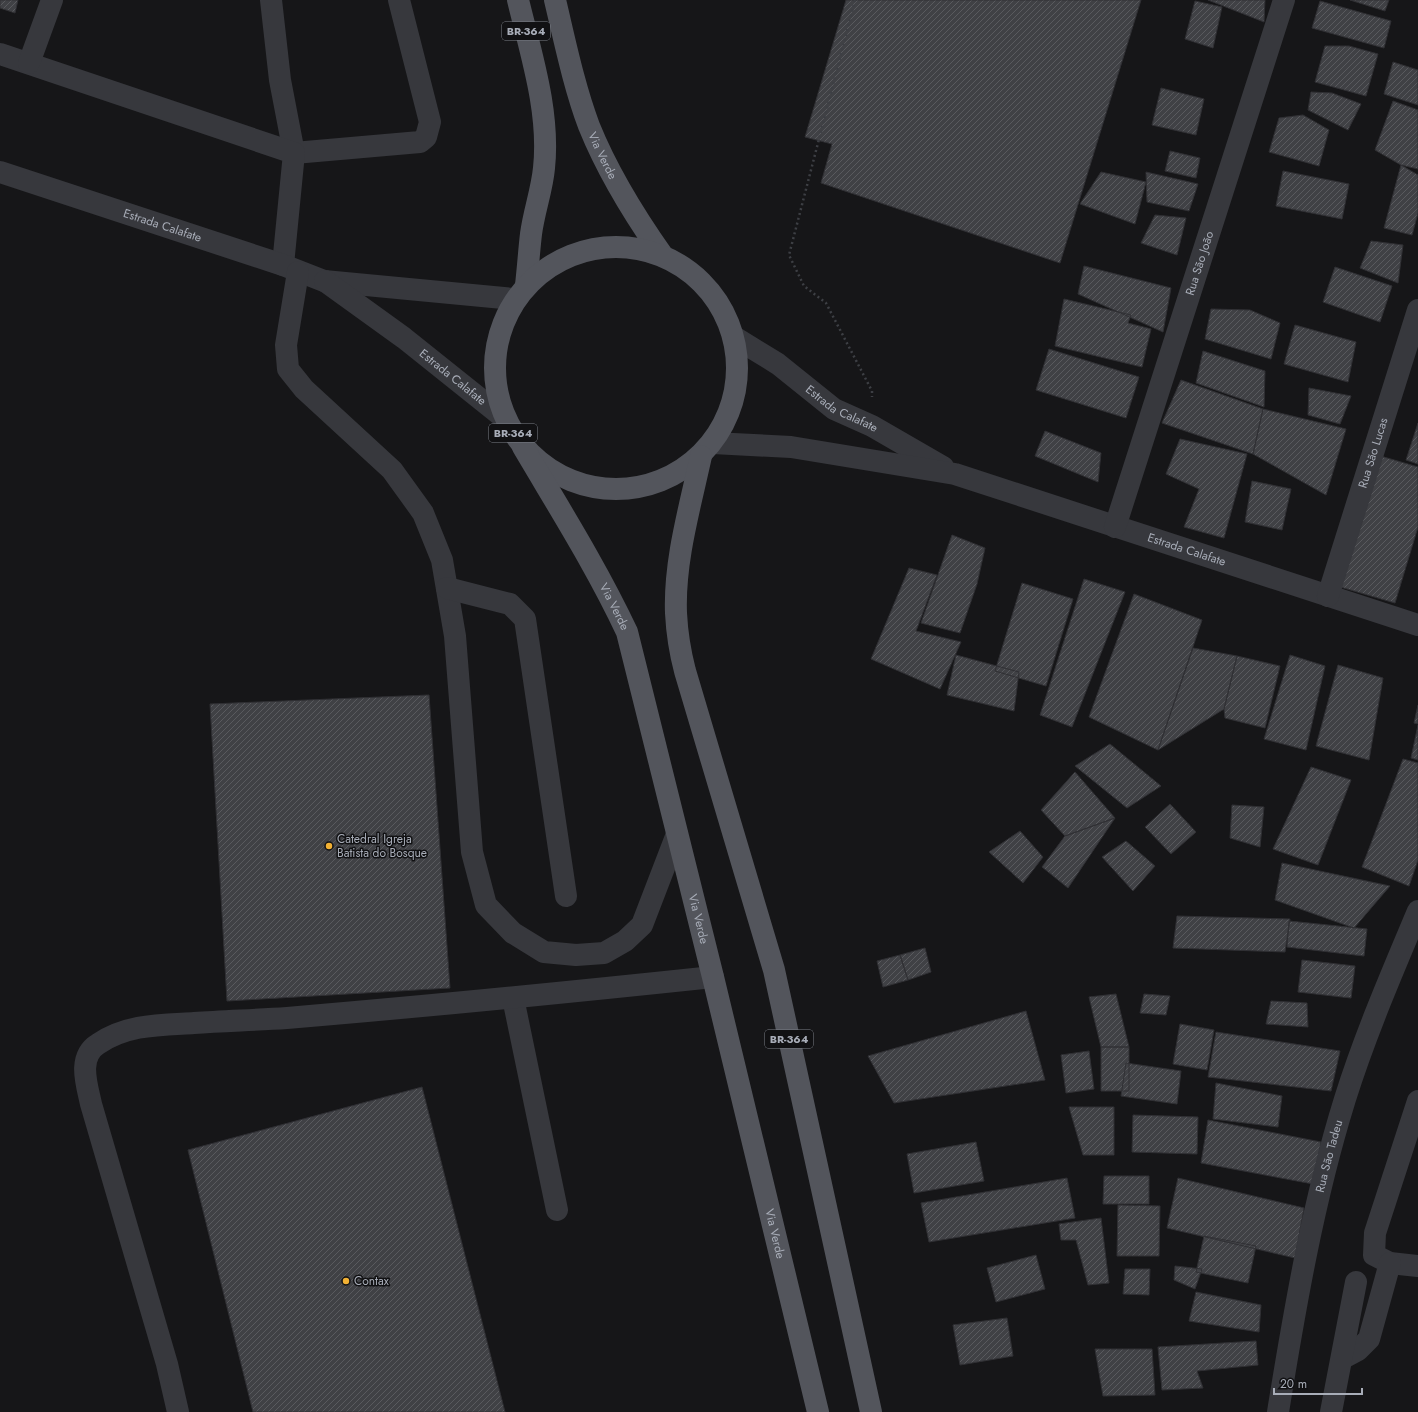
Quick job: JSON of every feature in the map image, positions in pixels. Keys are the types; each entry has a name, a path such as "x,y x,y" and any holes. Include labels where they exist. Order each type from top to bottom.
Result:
{"main road":[{"name":"BR-364","path":"518,0 533,62 545,134 544,167 540,199 531,232 520,292 501,327 494,357 495,388 504,418 523,447 553,473 590,487 630,490 668,478 707,450"},
{"name":"Via Verde","path":"555,0 589,125 602,157 637,219 663,256"},
{"name":"BR-364","path":"520,292 555,262 590,249 627,247 663,256 695,275 719,303 734,337 738,374 731,411 707,450 683,542 678,579 676,612 678,642 685,671 774,970 871,1412"},
{"name":"Via Verde","path":"523,447 588,555 627,632 713,977 818,1412"}],"street":[{"path":"29,63 52,0"},
{"path":"271,0 280,80 294,153 291,268 286,345 288,369 304,389 392,470 423,513 442,560 455,636 472,852 486,905 513,933 544,952 576,955 604,953 625,941 642,925 677,834"},
{"path":"0,54 294,153 420,142 426,137 430,122 399,0"},
{"name":"Rua São João","path":"1115,527 1284,0"},
{"name":"Estrada Calafate","path":"0,172 291,268 324,281 404,338 504,418"},
{"name":"Estrada Calafate","path":"324,281 520,292"},
{"name":"Rua São Lucas","path":"1328,596 1418,310"},
{"name":"Estrada Calafate","path":"734,337 778,364 834,409 872,426 955,474"},
{"name":"Estrada Calafate","path":"707,450 791,447 955,474 1418,626"},
{"path":"447,588 510,604 525,619 566,896"},
{"name":"Rua São Tadeu","path":"1278,1412 1299,1285 1321,1190 1345,1100 1372,1020 1418,911"},
{"path":"178,1412 167,1364 88,1092 84,1073 87,1059 96,1045 117,1033 142,1026 285,1018 513,998 713,977"},
{"path":"513,998 557,1210"},
{"path":"1418,1101 1375,1233 1374,1256 1390,1263 1418,1266"},
{"path":"1343,1358 1358,1350 1369,1339 1390,1263"},
{"path":"1331,1412 1343,1358 1356,1282"}],"path":[{"path":"855,0 789,255 804,286 826,303 872,391 872,426"}],"building":[{"path":"0,0 18,0 15,13 0,8"},
{"path":"846,0 1141,0 1060,263 821,183 832,144 805,137"},
{"path":"1208,0 1265,0 1264,22"},
{"path":"1350,0 1389,0 1385,11"},
{"path":"1195,1 1222,7 1213,48 1185,39"},
{"path":"1320,1 1391,21 1384,48 1312,28"},
{"path":"1325,46 1349,46 1378,54 1366,96 1315,82"},
{"path":"1393,62 1418,70 1418,105 1384,94"},
{"path":"1161,88 1204,99 1196,135 1152,125"},
{"path":"1311,92 1332,93 1361,104 1348,130 1308,110"},
{"path":"1393,101 1418,110 1418,169 1401,165 1375,150"},
{"path":"1303,115 1329,130 1319,166 1269,152 1279,118"},
{"path":"1170,151 1200,158 1196,178 1165,171"},
{"path":"1401,165 1418,175 1418,213 1412,235 1384,228"},
{"path":"1283,171 1349,184 1342,219 1276,206"},
{"path":"1101,172 1146,182 1135,224 1080,204"},
{"path":"1146,172 1198,184 1189,211 1147,202"},
{"path":"1155,215 1186,218 1177,255 1141,243"},
{"path":"1371,241 1403,245 1398,283 1360,268"},
{"path":"1084,266 1171,288 1163,332 1078,294"},
{"path":"1335,267 1392,286 1380,322 1323,302"},
{"path":"1064,299 1131,315 1128,323 1151,329 1142,367 1055,346"},
{"path":"1211,309 1250,310 1280,323 1271,359 1205,339"},
{"path":"1295,325 1356,342 1348,382 1284,364"},
{"path":"1049,349 1139,377 1126,418 1036,390"},
{"path":"1203,351 1265,371 1264,407 1196,383"},
{"path":"1181,380 1263,409 1253,454 1162,423"},
{"path":"1309,388 1351,396 1340,424 1308,415"},
{"path":"1263,409 1346,429 1326,495 1253,454"},
{"path":"1418,423 1418,464 1406,460"},
{"path":"1045,431 1101,453 1098,482 1035,456"},
{"path":"1180,439 1247,454 1224,538 1184,527 1199,489 1166,474"},
{"path":"1377,455 1418,467 1418,527 1395,603 1337,586"},
{"path":"1252,481 1291,489 1282,530 1245,522"},
{"path":"952,535 985,548 977,584 960,633 921,623"},
{"path":"909,568 937,575 916,631 961,642 940,689 871,659"},
{"path":"1084,579 1125,592 1072,727 1040,715"},
{"path":"1022,583 1073,599 1046,686 995,671"},
{"path":"1134,594 1202,620 1158,750 1089,717"},
{"path":"1193,648 1237,656 1224,709 1158,750"},
{"path":"956,655 1019,672 1014,711 947,695"},
{"path":"1290,655 1325,666 1306,750 1264,739"},
{"path":"1237,656 1280,666 1265,728 1225,718 1224,709"},
{"path":"1338,665 1383,678 1369,760 1316,746"},
{"name":"Catedral Igreja Batista do Bosque","path":"429,695 450,988 227,1001 210,704"},
{"path":"1418,705 1418,724 1414,723"},
{"path":"1418,725 1418,760 1411,758"},
{"path":"1110,744 1161,786 1127,808 1075,766"},
{"path":"1403,759 1418,763 1418,860 1409,886 1362,867"},
{"path":"1311,767 1351,780 1318,865 1273,849"},
{"path":"1075,772 1115,818 1065,836 1041,810"},
{"path":"1170,804 1196,832 1171,854 1145,827"},
{"path":"1232,805 1264,807 1260,847 1230,838"},
{"path":"1115,818 1068,888 1042,867 1065,836"},
{"path":"1020,831 1043,857 1023,883 989,852"},
{"path":"1126,841 1155,866 1133,891 1102,857"},
{"path":"1282,863 1390,886 1354,928 1275,900"},
{"path":"1177,916 1290,919 1285,952 1173,948"},
{"path":"1289,921 1367,929 1364,956 1287,947"},
{"path":"925,948 931,972 908,980 900,955"},
{"path":"900,955 908,980 883,987 877,961"},
{"path":"1302,960 1355,966 1351,998 1298,992"},
{"path":"1116,994 1129,1047 1101,1047 1089,997"},
{"path":"1144,994 1170,996 1166,1015 1140,1013"},
{"path":"1271,1001 1307,1003 1308,1027 1266,1024"},
{"path":"1026,1011 1045,1080 894,1103 868,1056"},
{"path":"1180,1024 1214,1030 1207,1070 1173,1064"},
{"path":"1216,1032 1340,1051 1331,1091 1208,1077"},
{"path":"1101,1047 1129,1047 1129,1091 1101,1091"},
{"path":"1089,1051 1094,1089 1066,1093 1061,1055"},
{"path":"1126,1063 1181,1071 1177,1104 1121,1096"},
{"path":"1216,1083 1282,1096 1278,1127 1213,1119"},
{"name":"Contax","path":"422,1087 505,1412 253,1412 188,1150"},
{"path":"1069,1107 1114,1107 1114,1155 1083,1155"},
{"path":"1133,1115 1198,1117 1197,1154 1132,1152"},
{"path":"1208,1120 1321,1142 1313,1184 1201,1163"},
{"path":"976,1142 984,1181 914,1193 907,1154"},
{"path":"1104,1176 1149,1176 1149,1204 1103,1204"},
{"path":"1067,1178 1075,1218 929,1242 921,1203"},
{"path":"1178,1178 1304,1208 1295,1258 1167,1228"},
{"path":"1118,1205 1160,1206 1159,1256 1117,1256"},
{"path":"1101,1218 1109,1283 1088,1285 1076,1240 1061,1240 1059,1224"},
{"path":"1204,1236 1256,1246 1248,1283 1196,1272"},
{"path":"1036,1255 1045,1289 996,1302 987,1268"},
{"path":"1175,1266 1202,1269 1195,1289 1174,1280"},
{"path":"1125,1269 1150,1269 1149,1295 1123,1294"},
{"path":"1196,1292 1261,1305 1259,1332 1189,1321"},
{"path":"1007,1318 1013,1356 960,1365 953,1325"},
{"path":"1256,1341 1258,1365 1197,1371 1203,1388 1162,1390 1158,1347"},
{"path":"1095,1349 1152,1349 1155,1395 1103,1396"}],"place":[{"name":"Catedral Igreja Batista do Bosque","path":"329,846"},
{"name":"Contax","path":"346,1281"}]}
